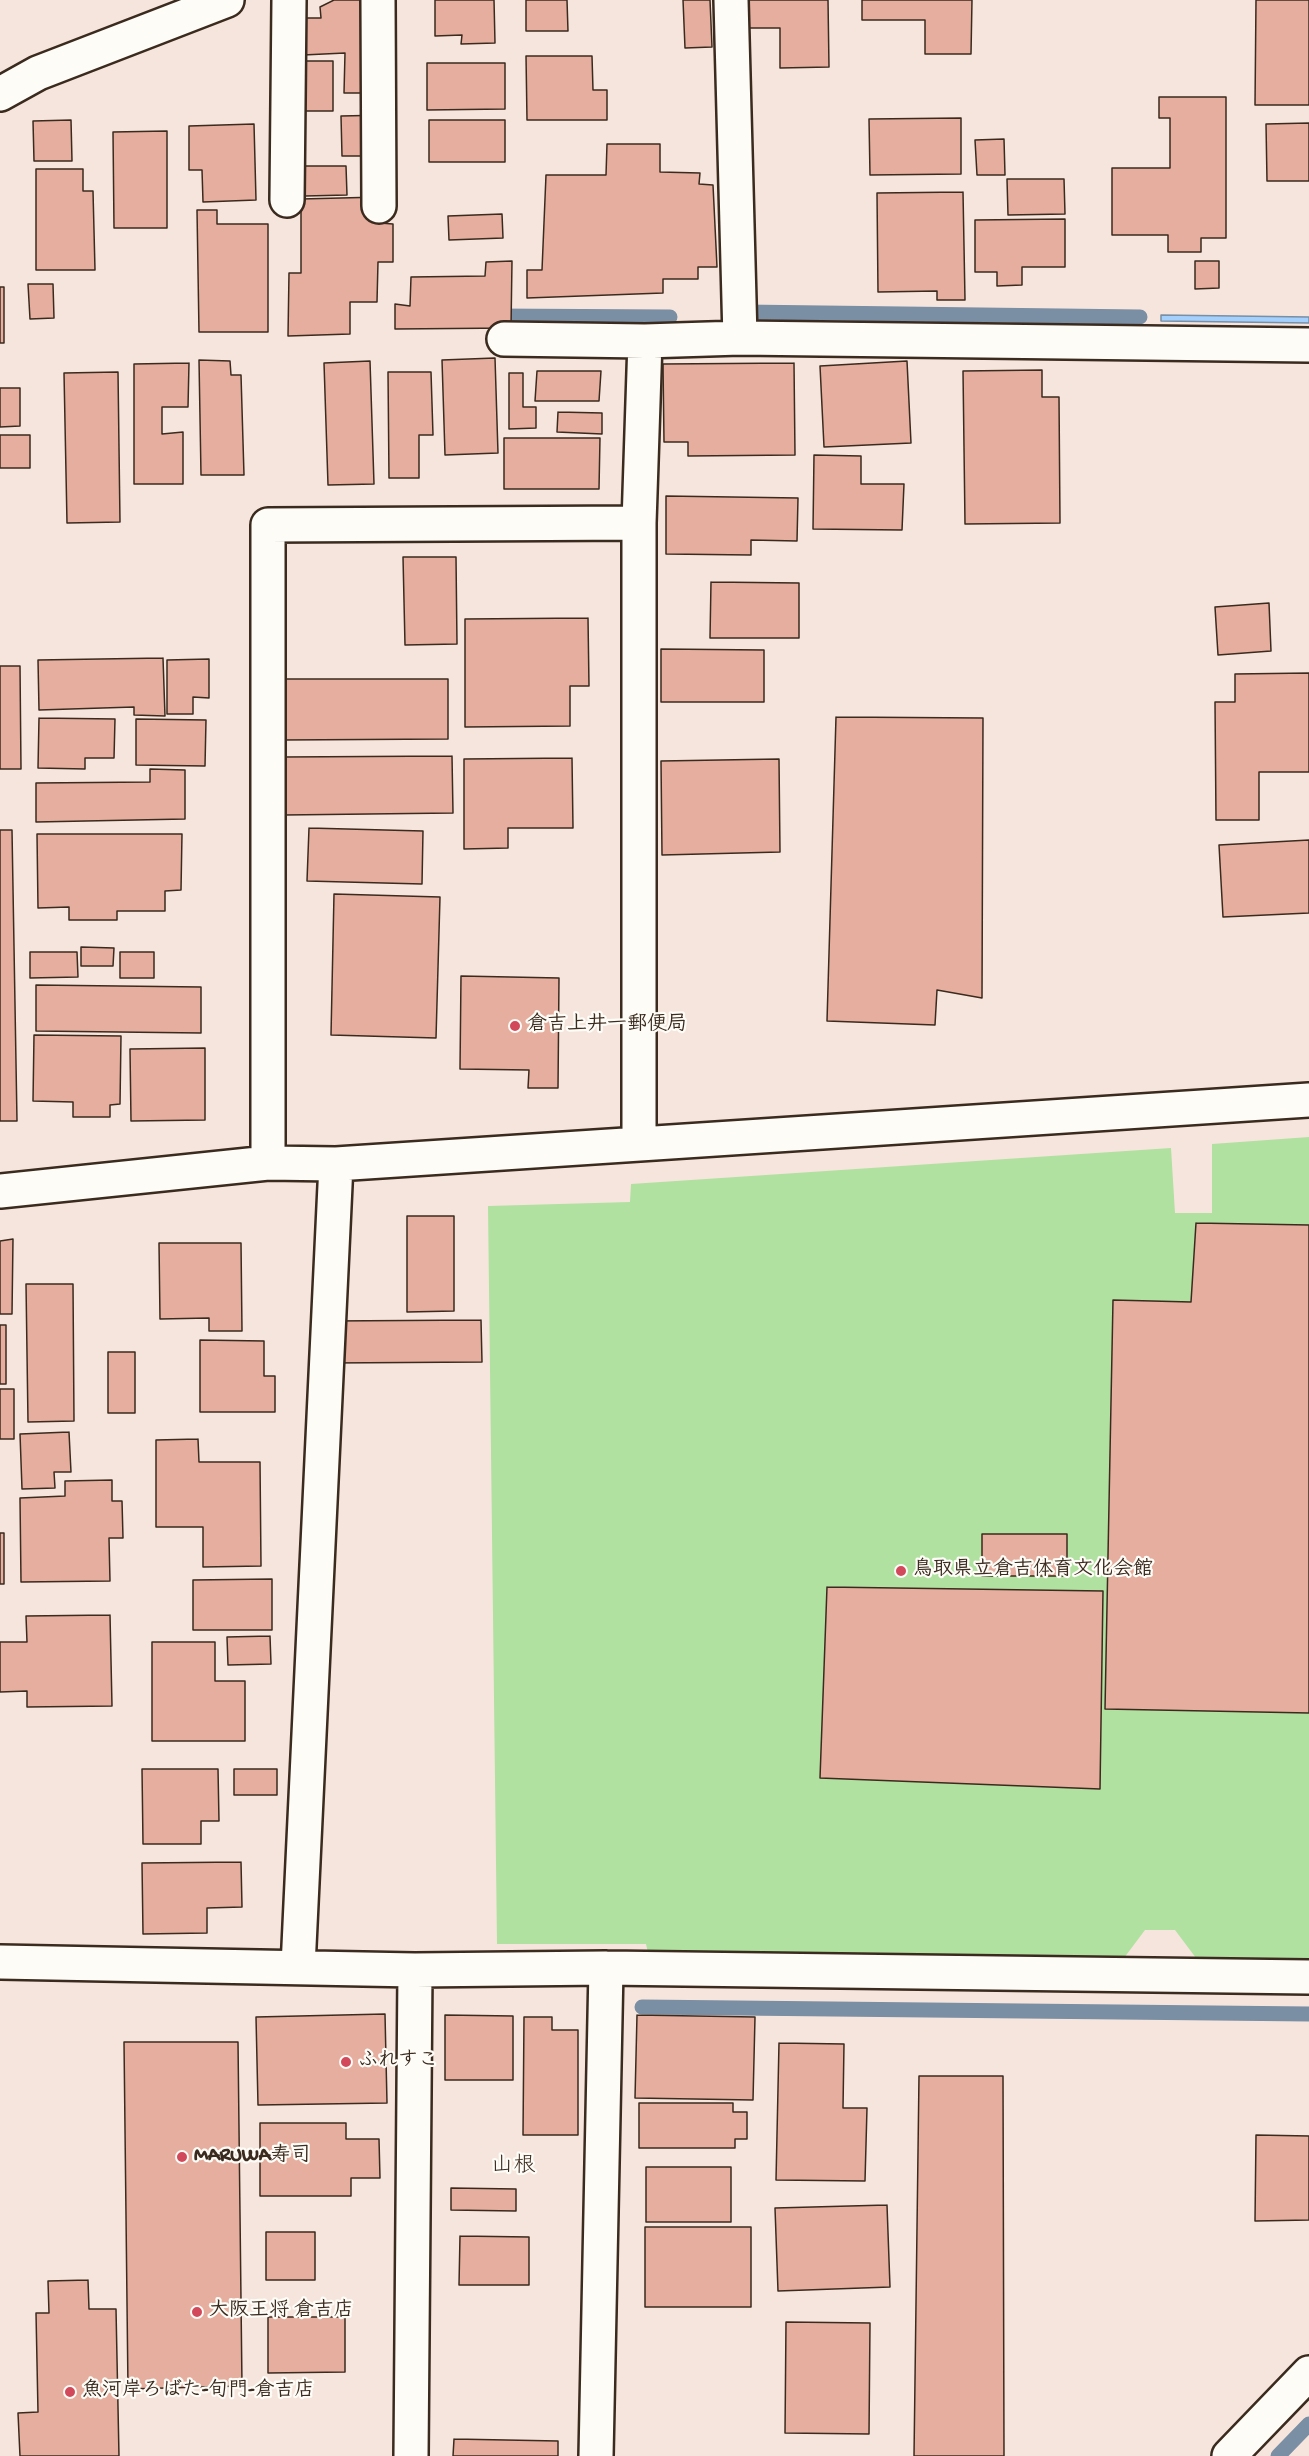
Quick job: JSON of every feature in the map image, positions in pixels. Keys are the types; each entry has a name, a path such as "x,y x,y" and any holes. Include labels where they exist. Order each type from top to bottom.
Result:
{"street":[{"path":"0,94 38,73 227,0"},
{"path":"287,200 289,0"},
{"path":"378,0 379,207"},
{"path":"731,0 740,338"},
{"path":"504,339 645,341 740,338 1309,345"},
{"path":"639,1143 639,523 645,341"},
{"path":"268,1163 268,525 639,523"},
{"path":"0,1191 268,1163 336,1164 1309,1100"},
{"path":"298,1967 336,1164"},
{"path":"0,1962 415,1970 606,1968 1309,1977"},
{"path":"596,2456 606,1968"},
{"path":"411,2456 415,1970"},
{"path":"1230,2456 1309,2373"}],"green space":[{"name":"鳥取県立倉吉体育文化会館","path":"1309,1137 1309,1961 1196,1958 1175,1930 1145,1930 1124,1958 648,1953 646,1944 497,1944 488,1206 630,1202 631,1184 1171,1148 1175,1213 1212,1213 1212,1144"}],"water":[{"path":"1161,315 1309,317 1309,323 1161,321"}],"building":[{"path":"334,0 370,0 369,93 344,93 345,53 303,55 302,18 321,18 320,7"},
{"path":"435,0 494,0 495,43 461,44 462,35 435,36"},
{"path":"526,0 567,0 568,31 526,31"},
{"path":"683,0 710,0 712,47 685,48"},
{"path":"749,0 828,0 829,67 780,68 780,28 749,28"},
{"path":"862,0 972,0 971,54 925,54 925,20 862,20"},
{"path":"1256,0 1309,0 1309,105 1255,105"},
{"path":"526,56 592,56 593,90 607,90 607,120 527,120"},
{"path":"303,61 333,61 333,111 303,111"},
{"path":"427,63 505,63 505,109 427,110"},
{"path":"1159,97 1226,97 1226,238 1201,238 1201,252 1168,252 1168,235 1112,235 1112,168 1170,168 1170,118 1159,118"},
{"path":"387,115 387,156 342,156 341,116"},
{"path":"961,118 961,174 870,175 869,119"},
{"path":"71,120 72,161 34,161 33,121"},
{"path":"429,120 505,120 505,162 429,162"},
{"path":"1309,123 1309,181 1267,181 1266,124"},
{"path":"254,124 256,200 203,202 202,170 189,170 189,126"},
{"path":"167,131 167,228 114,228 113,132"},
{"path":"1004,139 1005,175 977,175 975,140"},
{"path":"607,144 660,144 660,172 700,173 699,184 713,185 717,267 698,267 698,279 663,279 663,293 527,298 527,270 542,270 546,175 606,175"},
{"path":"305,166 346,166 347,195 305,196"},
{"path":"36,169 83,169 83,191 93,191 95,270 36,270"},
{"path":"1007,179 1064,179 1065,214 1008,215"},
{"path":"963,192 965,300 937,300 937,291 878,292 877,193"},
{"path":"380,197 380,223 393,224 393,262 378,262 377,302 350,302 350,334 288,336 289,273 301,273 301,199"},
{"path":"197,210 217,210 217,224 268,224 268,332 199,332"},
{"path":"502,214 503,238 449,240 448,216"},
{"path":"1065,219 1065,267 1022,267 1022,285 997,286 997,272 975,272 975,220"},
{"path":"512,261 511,328 395,329 395,304 410,306 411,277 485,276 486,262"},
{"path":"1195,261 1219,261 1219,288 1195,289"},
{"path":"28,284 53,284 54,318 30,319"},
{"path":"0,287 4,287 4,343 0,343"},
{"path":"495,358 498,453 445,455 442,360"},
{"path":"199,360 230,361 231,375 241,375 244,475 201,475"},
{"path":"370,361 374,484 328,485 324,363"},
{"path":"907,361 911,443 824,447 820,366"},
{"path":"189,363 188,407 162,407 162,434 183,432 183,484 134,484 134,364"},
{"path":"794,363 795,455 688,456 688,442 664,442 663,364"},
{"path":"1042,370 1042,397 1059,397 1060,523 965,524 963,371"},
{"path":"537,371 601,371 599,401 535,401"},
{"path":"118,372 120,522 67,523 64,373"},
{"path":"388,372 431,372 433,435 419,435 419,478 389,478"},
{"path":"509,373 523,373 523,407 536,407 536,428 509,429"},
{"path":"0,388 20,388 20,426 0,427"},
{"path":"558,412 602,413 602,434 557,432"},
{"path":"0,435 30,435 30,468 0,468"},
{"path":"504,438 600,438 599,489 504,489"},
{"path":"814,455 861,456 861,484 904,484 902,530 813,529"},
{"path":"666,496 798,498 797,541 751,540 751,555 666,554"},
{"path":"403,557 456,557 457,644 405,645"},
{"path":"711,582 799,583 799,638 710,638"},
{"path":"1269,603 1271,651 1218,655 1215,607"},
{"path":"588,618 589,686 570,686 570,726 465,727 465,619"},
{"path":"661,649 764,650 764,702 661,702"},
{"path":"163,658 165,716 134,715 134,707 39,710 38,660"},
{"path":"209,659 209,698 193,697 193,714 167,714 167,660"},
{"path":"0,666 20,666 21,769 0,769"},
{"path":"1309,673 1309,772 1259,772 1259,820 1216,820 1215,702 1235,702 1235,674"},
{"path":"281,679 448,679 448,739 281,740"},
{"path":"836,717 983,718 982,998 937,990 935,1025 827,1021"},
{"path":"39,718 115,719 114,758 85,758 85,769 38,768"},
{"path":"136,719 206,720 205,766 136,765"},
{"path":"452,756 453,813 284,815 283,757"},
{"path":"572,758 573,828 508,828 508,848 464,849 464,759"},
{"path":"779,759 780,852 662,855 661,761"},
{"path":"150,769 185,770 185,819 36,822 36,783 150,782"},
{"path":"309,828 423,831 422,884 307,881"},
{"path":"0,830 12,830 17,1121 0,1121"},
{"path":"37,834 182,834 181,890 165,891 165,911 117,911 117,920 69,920 69,907 38,908"},
{"path":"1309,840 1309,913 1223,917 1219,845"},
{"path":"334,894 440,897 436,1038 331,1035"},
{"path":"81,947 114,948 113,966 81,966"},
{"path":"30,952 77,952 78,977 30,978"},
{"path":"120,952 154,952 154,978 120,978"},
{"path":"461,976 559,978 558,1088 528,1088 529,1070 460,1069"},
{"path":"36,985 201,987 201,1033 36,1031"},
{"path":"34,1035 121,1036 120,1104 110,1105 110,1117 73,1117 73,1102 33,1101"},
{"path":"205,1048 205,1120 131,1121 130,1049"},
{"path":"407,1216 454,1216 454,1311 407,1312"},
{"path":"1196,1223 1309,1225 1309,1713 1105,1709 1113,1300 1191,1302"},
{"path":"13,1239 12,1314 0,1314 0,1241"},
{"path":"159,1243 241,1243 242,1331 209,1331 209,1318 160,1319"},
{"path":"26,1284 73,1284 74,1421 28,1422"},
{"path":"481,1320 482,1362 330,1363 330,1321"},
{"path":"0,1325 6,1325 6,1384 0,1384"},
{"path":"200,1340 264,1341 264,1376 275,1376 275,1412 200,1412"},
{"path":"108,1352 135,1352 135,1413 108,1413"},
{"path":"0,1389 14,1389 14,1439 0,1439"},
{"path":"69,1432 71,1472 54,1472 55,1488 22,1489 20,1434"},
{"path":"198,1439 199,1462 260,1462 261,1566 203,1567 203,1527 156,1527 156,1440"},
{"path":"112,1480 112,1501 122,1501 123,1538 109,1538 110,1581 21,1582 20,1498 65,1496 65,1481"},
{"path":"0,1533 4,1533 4,1584 0,1584"},
{"path":"982,1534 1067,1534 1067,1576 982,1576"},
{"path":"272,1579 272,1630 193,1630 193,1580"},
{"path":"827,1587 1103,1591 1100,1789 820,1778"},
{"path":"110,1615 112,1706 27,1707 27,1691 0,1692 0,1642 27,1642 26,1616"},
{"path":"270,1636 271,1664 228,1665 227,1637"},
{"path":"152,1642 215,1642 215,1681 245,1681 245,1741 152,1741"},
{"path":"142,1769 218,1769 219,1821 201,1821 201,1844 143,1844"},
{"path":"234,1769 277,1769 277,1795 234,1795"},
{"path":"241,1862 242,1907 207,1908 207,1933 143,1934 142,1863"},
{"path":"385,2014 387,2103 258,2105 256,2017"},
{"path":"445,2015 513,2016 513,2080 445,2080"},
{"path":"637,2015 755,2017 753,2100 635,2098"},
{"path":"524,2017 552,2017 552,2030 578,2030 578,2135 523,2135"},
{"path":"124,2042 238,2042 242,2386 128,2389"},
{"path":"779,2043 844,2044 843,2108 867,2108 865,2181 776,2180"},
{"path":"919,2076 1003,2076 1004,2456 914,2456"},
{"path":"639,2103 733,2103 733,2112 747,2112 747,2139 735,2139 735,2148 639,2148"},
{"path":"260,2123 346,2123 346,2139 379,2139 380,2178 351,2178 351,2196 260,2196"},
{"path":"1256,2135 1309,2136 1309,2220 1255,2221"},
{"path":"646,2167 731,2167 731,2222 646,2222"},
{"path":"451,2188 516,2189 516,2211 451,2210"},
{"path":"887,2205 890,2287 778,2291 775,2208"},
{"path":"645,2227 751,2227 751,2307 645,2307"},
{"path":"266,2232 315,2232 315,2280 266,2280"},
{"path":"460,2236 529,2237 529,2285 459,2285"},
{"path":"88,2280 89,2309 116,2309 119,2456 20,2456 18,2413 38,2412 36,2313 49,2313 48,2281"},
{"path":"268,2317 345,2317 345,2372 268,2373"},
{"path":"786,2322 870,2323 869,2434 785,2433"},
{"path":"454,2439 558,2441 558,2456 453,2456"}],"waterway":[{"path":"744,312 1140,317"},
{"path":"493,316 670,317"},
{"path":"642,2007 1309,2014"},
{"path":"1278,2456 1309,2424"}],"place":[{"name":"倉吉上井一郵便局","path":"515,1026"},
{"name":"鳥取県立倉吉体育文化会館","path":"901,1571"},
{"name":"ふれすこ","path":"346,2062"},
{"name":"MARUWA寿司","path":"182,2157"},
{"name":"大阪王将 倉吉店","path":"197,2312"},
{"name":"魚河岸ろばた-旬門-倉吉店","path":"70,2392"}],"district":[{"name":"山根","path":"513,2168"}]}
